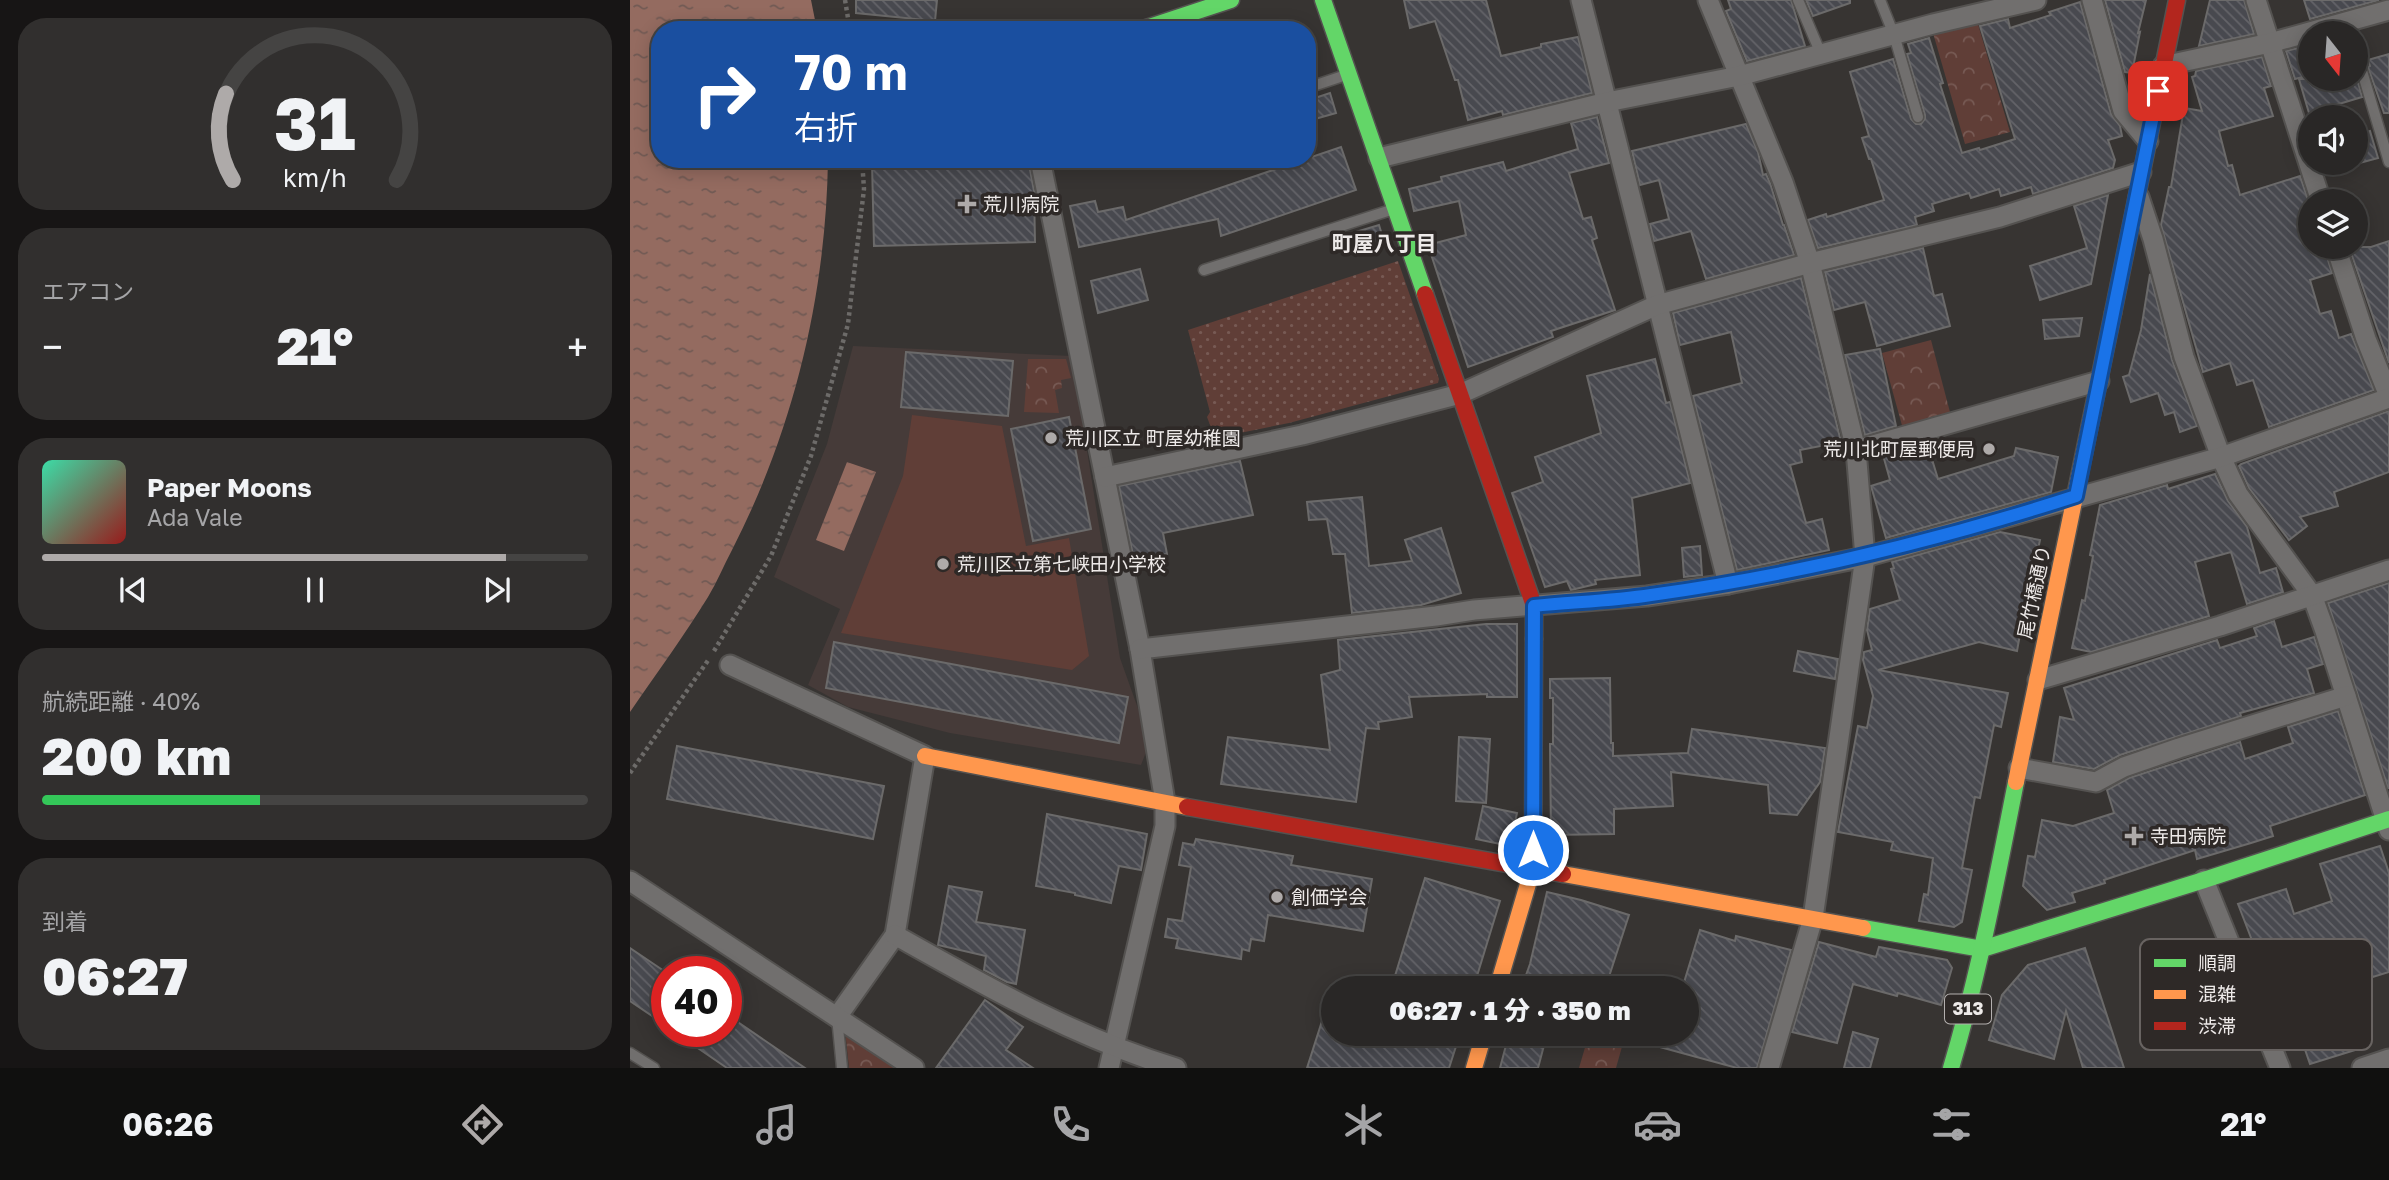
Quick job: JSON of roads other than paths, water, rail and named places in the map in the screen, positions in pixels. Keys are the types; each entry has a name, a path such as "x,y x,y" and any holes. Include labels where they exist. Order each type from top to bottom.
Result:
{"street":[{"path":"1167,21 1231,0"},
{"path":"1323,0 1534,606 1533,867 1501,976"},
{"path":"1581,0 1728,584"},
{"path":"1708,0 1783,182 1810,263 1856,450 1865,556 1813,918 1769,1068"},
{"path":"1379,158 1606,102 1739,76 2036,0"},
{"path":"2092,0 2123,111 2148,141"},
{"name":"尾竹橋通り","path":"1951,1068 1982,949 2176,0"},
{"path":"2256,0 2317,189"},
{"path":"2365,21 2389,10"},
{"path":"2163,66 2298,38"},
{"path":"1042,168 1140,649 1165,802 1165,826 1109,1068"},
{"path":"1105,477 1302,435 1460,394 1657,305 1810,263 2000,217 2141,172"},
{"path":"730,665 925,756 1165,802 1982,949 2388,823 2312,595 2238,494 2221,457 2184,357 2154,239 2137,193"},
{"path":"1140,649 1474,610 1647,596 1728,584 1865,556 2221,457 2389,397 2366,339 2340,259"},
{"path":"1856,450 2099,381"},
{"path":"2038,680 2220,626 2389,570"},
{"path":"2019,768 2096,782 2124,768 2179,748 2346,696"},
{"path":"837,1017 895,935 925,756"},
{"path":"2204,880 2228,939"},
{"path":"630,881 915,1068"},
{"path":"895,935 991,988 1114,1048 1176,1068"},
{"path":"1474,1068 1480,1046"},
{"path":"2273,1050 2280,1068"},
{"path":"2362,1068 2389,1059"}],"lane":[{"path":"1798,0 1821,54"},
{"path":"1880,0 1894,35 1918,117"},
{"path":"1316,85 1349,74"},
{"path":"2368,91 2389,162"},
{"path":"1204,270 1397,208"},
{"path":"837,1017 842,1068"},
{"path":"630,1053 653,1068"}],"water":[{"path":"630,0 811,0 815,21 651,21 651,168 828,168 821,260 813,311 789,409 773,457 754,504 711,591 630,712"},
{"path":"847,462 876,472 844,551 816,540"}],"place":[{"name":"荒川病院","path":"967,204"},
{"name":"荒川区立 町屋幼稚園","path":"1051,438"},
{"name":"荒川北町屋郵便局","path":"1989,449"},
{"name":"荒川区立第七峡田小学校","path":"943,564"},
{"name":"寺田病院","path":"2134,836"},
{"name":"創価学会","path":"1277,897"}],"district":[{"name":"町屋八丁目","path":"1384,244"}]}
